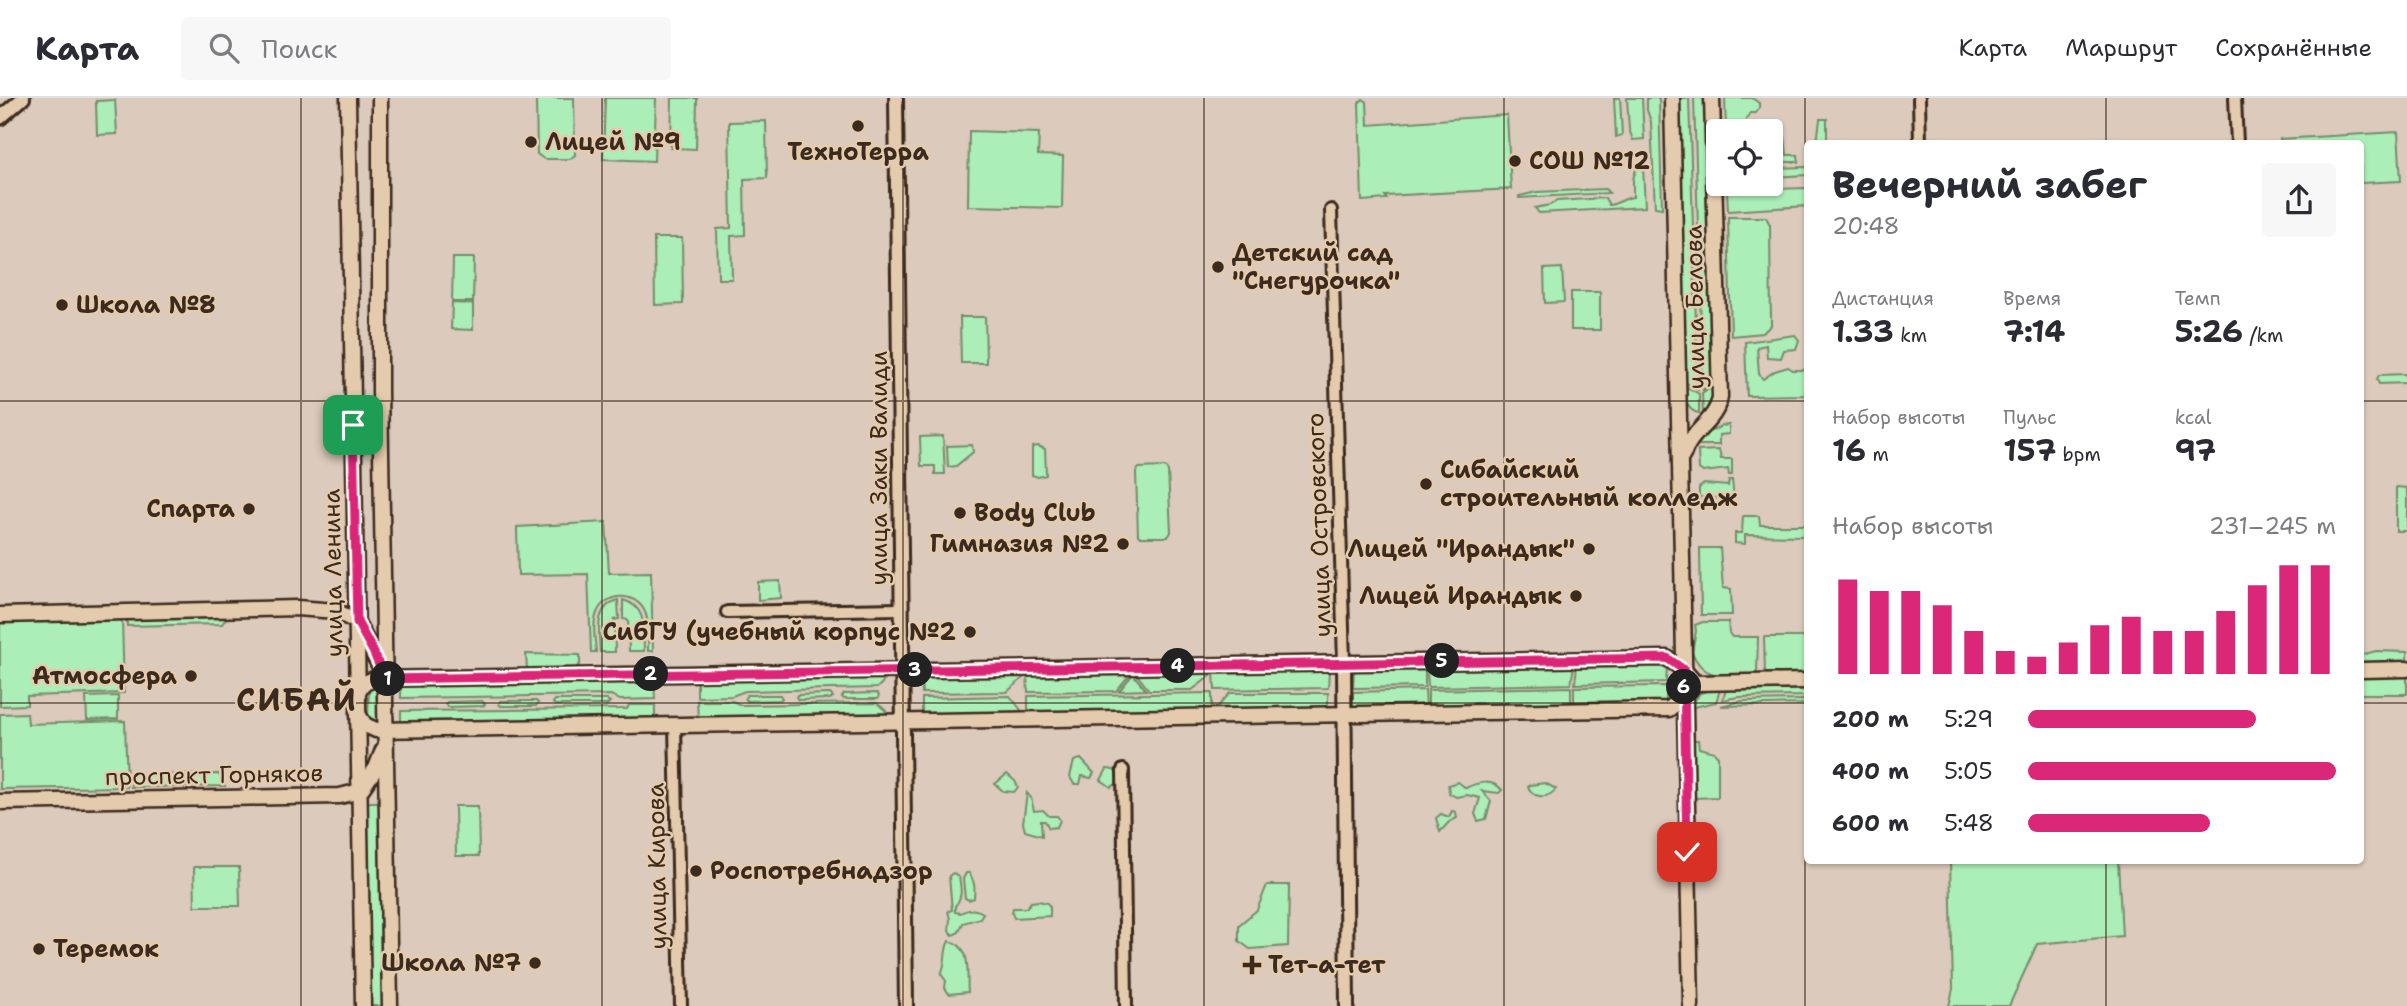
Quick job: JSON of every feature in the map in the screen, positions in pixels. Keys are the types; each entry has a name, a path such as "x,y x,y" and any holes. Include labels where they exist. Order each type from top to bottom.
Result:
{"main road":[{"name":"улица Ленина","path":"348,98 363,1006"},
{"name":"улица Ленина","path":"380,98 380,390 390,1006"},
{"name":"улица Белова","path":"1672,98 1686,416 1681,434 1684,698"},
{"name":"улица Белова","path":"1682,459 1696,430 1715,413 1720,397 1712,98"},
{"path":"1686,416 1708,420"},
{"path":"0,615 297,608 376,618 384,612"},
{"path":"357,617 385,679"},
{"path":"1667,658 1684,644"},
{"path":"358,691 365,683 374,679 1667,658 1684,670 1695,683"},
{"path":"2364,670 2407,669"},
{"path":"1695,683 1804,681"},
{"path":"1669,709 1684,698 1695,683"},
{"path":"1684,698 1691,1006"},
{"path":"358,713 365,725 376,730 1669,709 1684,716"},
{"name":"проспект Горняков","path":"0,802 360,794 376,768 383,750 386,730"},
{"path":"360,794 377,792 387,797"}],"street":[{"path":"0,118 23,98"},
{"name":"улица Заки Валиди","path":"896,98 906,1006"},
{"path":"1919,98 1920,140"},
{"path":"2235,98 2237,140"},
{"name":"улица Островского","path":"1331,210 1343,663 1347,1006"},
{"path":"727,612 901,609"},
{"name":"улица Кирова","path":"675,725 681,1006"},
{"path":"1123,770 1126,1006"}],"green space":[{"path":"536,98 574,98 575,155 570,159 544,159 537,154"},
{"path":"605,98 656,98 654,161 603,159"},
{"path":"672,98 697,98 696,149 671,148"},
{"path":"1614,98 1620,98 1622,135 1616,137"},
{"path":"1627,98 1642,98 1644,139 1633,140 1629,129"},
{"path":"1647,98 1659,98 1662,208 1655,207 1651,122"},
{"path":"1678,98 1689,98 1698,390 1685,382"},
{"path":"1694,98 1707,98 1706,196 1709,196 1713,383 1703,390"},
{"path":"1725,98 1752,98 1759,103 1756,113 1750,113 1746,119 1726,119"},
{"path":"1363,99 1367,102 1368,125 1507,115 1511,189 1385,196 1387,199 1362,201 1359,103"},
{"path":"115,100 117,134 97,135 96,101"},
{"path":"1820,119 1827,119 1827,140 1817,140"},
{"path":"766,121 767,178 744,179 745,235 731,236 732,279 718,279 717,229 731,228 729,122"},
{"path":"969,131 1039,133 1038,155 1063,156 1062,208 968,206"},
{"path":"2398,132 2401,181 2364,183 2364,140 2280,139"},
{"path":"1783,136 1787,155 1798,155 1799,162 1783,162"},
{"path":"1637,167 1643,167 1645,207 1539,213 1535,208 1557,201 1605,198 1609,205 1633,197 1633,179"},
{"path":"1804,167 1804,175 1783,176 1783,168"},
{"path":"1804,188 1804,206 1728,211 1727,196 1783,196 1783,189"},
{"path":"1605,189 1609,193 1519,198 1537,192"},
{"path":"1728,217 1766,217 1770,225 1771,325 1763,333 1731,336"},
{"path":"654,238 682,238 683,304 655,305"},
{"path":"453,258 474,258 473,302 452,302"},
{"path":"1562,268 1564,302 1545,303 1544,269"},
{"path":"1571,292 1600,292 1600,330 1571,330"},
{"path":"452,303 473,304 473,330 451,329"},
{"path":"960,317 985,317 986,363 961,363"},
{"path":"1795,335 1799,340 1796,349 1784,350 1781,358 1767,357 1766,345 1757,347 1759,374 1763,379 1788,367 1804,370 1804,395 1747,396 1745,342"},
{"path":"2407,374 2407,383 2379,384 2377,379 2379,375"},
{"path":"1716,384 1715,401 1703,413 1702,393"},
{"path":"1685,386 1699,394 1699,413 1689,406"},
{"path":"1729,425 1729,434 1719,435 1719,445 1699,445 1700,436"},
{"path":"943,436 945,474 935,474 935,466 921,466 920,437"},
{"path":"972,445 973,452 956,466 948,467 947,446"},
{"path":"1032,447 1045,449 1046,475 1038,477 1032,475"},
{"path":"1719,450 1721,459 1732,459 1732,475 1729,475 1728,469 1703,472 1699,469 1698,451"},
{"path":"1165,467 1168,471 1171,532 1168,537 1141,537 1138,535 1136,472 1139,468"},
{"path":"1729,480 1732,480 1734,499 1699,497 1699,488 1704,484 1728,486"},
{"path":"2396,487 2407,488 2407,531 2396,531"},
{"path":"1743,516 1759,516 1760,525 1804,525 1804,536 1745,535 1745,544 1735,543 1735,533 1742,533"},
{"path":"606,522 609,573 651,572 653,651 648,651 647,616 635,600 613,598 601,606 595,622 596,652 591,652 588,574 518,575 517,527"},
{"path":"1700,548 1720,548 1723,588 1731,589 1732,615 1701,615"},
{"path":"780,581 781,598 758,600 758,582"},
{"path":"618,600 619,619 614,620 615,652 600,652 601,614 610,603"},
{"path":"623,600 631,603 640,614 644,627 644,651 629,651 628,620 623,619"},
{"path":"227,617 222,624 127,626 127,619"},
{"path":"122,619 124,693 27,696 27,705 0,706 0,622"},
{"path":"1703,622 1728,622 1732,637 1758,637 1757,671 1753,674 1717,675 1703,668 1692,652 1695,625"},
{"path":"1764,637 1804,637 1804,673 1765,673"},
{"path":"2376,651 2407,652 2407,662 2364,663 2364,654"},
{"path":"526,654 580,655 580,664 574,670 527,669"},
{"path":"1661,663 1667,667 1666,682 1575,684 1577,665"},
{"path":"1574,665 1571,684 1428,687 1427,668"},
{"path":"1425,668 1425,687 1353,688 1354,670"},
{"path":"1329,670 1328,688 1215,690 1214,671"},
{"path":"1212,671 1212,675 1192,690 1149,690 1135,672"},
{"path":"1132,672 1116,691 1028,692 1027,673"},
{"path":"1024,673 1024,677 1007,692 922,693 921,675"},
{"path":"1133,674 1146,690 1119,691"},
{"path":"885,675 885,680 877,688 745,691 732,696 697,697 697,679"},
{"path":"2407,675 2407,694 2364,694 2364,676"},
{"path":"654,680 655,699 620,700 611,695 401,698 401,684"},
{"path":"369,686 377,686 379,689 379,718 375,724 368,718"},
{"path":"1666,686 1666,702 1574,705 1574,687"},
{"path":"1804,686 1804,696 1738,697 1722,700 1727,688"},
{"path":"1571,687 1571,705 1428,708 1428,690"},
{"path":"1721,687 1716,702 1690,708 1700,693"},
{"path":"1425,690 1426,708 1353,709 1353,692"},
{"path":"877,693 877,699 842,697 844,694"},
{"path":"1212,693 1212,710 1028,714 1028,696"},
{"path":"1230,693 1328,693 1328,709 1215,710"},
{"path":"830,694 833,697 830,699 798,700 796,697 797,695"},
{"path":"747,695 780,695 782,698 747,701"},
{"path":"118,696 118,719 87,720 86,697"},
{"path":"1010,696 1024,714 922,715 922,698"},
{"path":"555,700 610,702 607,705 555,705"},
{"path":"1804,700 1804,704 1721,706 1742,701"},
{"path":"482,701 485,704 483,706 447,707 445,704 447,702"},
{"path":"501,701 538,703 536,706 501,706"},
{"path":"697,701 732,701 741,705 877,703 886,711 886,716 698,719"},
{"path":"629,705 655,705 655,720 401,724 401,711 627,709"},
{"path":"27,713 28,724 125,721 127,787 0,789 0,714"},
{"path":"1693,740 1698,740 1699,748 1714,752 1718,756 1718,797 1694,798"},
{"path":"1081,759 1094,773 1091,778 1082,776 1080,784 1074,784 1070,777 1074,761"},
{"path":"1107,769 1114,770 1118,776 1118,783 1111,787 1101,780"},
{"path":"219,774 225,786 131,787 131,775"},
{"path":"1007,774 1018,787 1014,792 1003,791 995,784"},
{"path":"1458,782 1466,788 1490,783 1502,790 1499,793 1482,791 1491,801 1486,819 1478,821 1475,814 1480,798 1467,795 1456,797 1449,793 1448,785"},
{"path":"1545,783 1556,789 1545,796 1537,796 1528,787 1530,785"},
{"path":"1027,793 1034,811 1043,810 1049,816 1057,816 1060,820 1057,827 1049,828 1045,821 1041,821 1042,836 1025,831 1023,823"},
{"path":"380,802 388,1006 368,1006 366,804"},
{"path":"455,806 478,806 479,856 456,856"},
{"path":"1452,811 1456,812 1457,818 1440,832 1436,818 1441,814 1449,817"},
{"path":"1950,864 2118,864 2122,936 2037,944 2009,1006 1949,1006 1953,989"},
{"path":"194,867 239,867 240,906 195,906"},
{"path":"953,873 959,877 961,889 955,912 977,910 983,913 980,918 963,923 959,932 953,935 949,931 948,911 952,910 949,876"},
{"path":"966,873 969,873 974,885 974,898 969,900 965,898 963,879"},
{"path":"1267,885 1289,885 1288,946 1250,949 1239,941 1239,925 1257,910"},
{"path":"1031,902 1047,903 1050,916 1014,918 1013,908 1026,908"},
{"path":"949,941 962,948 965,954 968,992 949,994 945,988 946,981 941,974"}],"place":[{"name":"ТехноТерра","path":"858,126"},
{"name":"Лицей №9","path":"531,142"},
{"name":"СОШ №12","path":"1515,161"},
{"name":"Детский сад \"Снегурочка\"","path":"1218,267"},
{"name":"Школа №8","path":"62,305"},
{"name":"Сибайский строительный колледж","path":"1426,484"},
{"name":"Спарта","path":"249,509"},
{"name":"Body Club","path":"960,513"},
{"name":"Гимназия №2","path":"1123,544"},
{"name":"Лицей \"Ирандык\"","path":"1589,549"},
{"name":"Лицей Ирандык","path":"1576,596"},
{"name":"СибГУ (учебный корпус №2","path":"970,632"},
{"name":"Атмосфера","path":"191,676"},
{"name":"Роспотребнадзор","path":"696,871"},
{"name":"Теремок","path":"39,949"},
{"name":"Школа №7","path":"535,963"},
{"name":"Тет-а-тет","path":"1252,965"}],"district":[{"name":"СИБАЙ","path":"297,699"}],"route":[{"path":"353,425 357,622 385,679 1667,658 1684,670 1687,852"}]}
